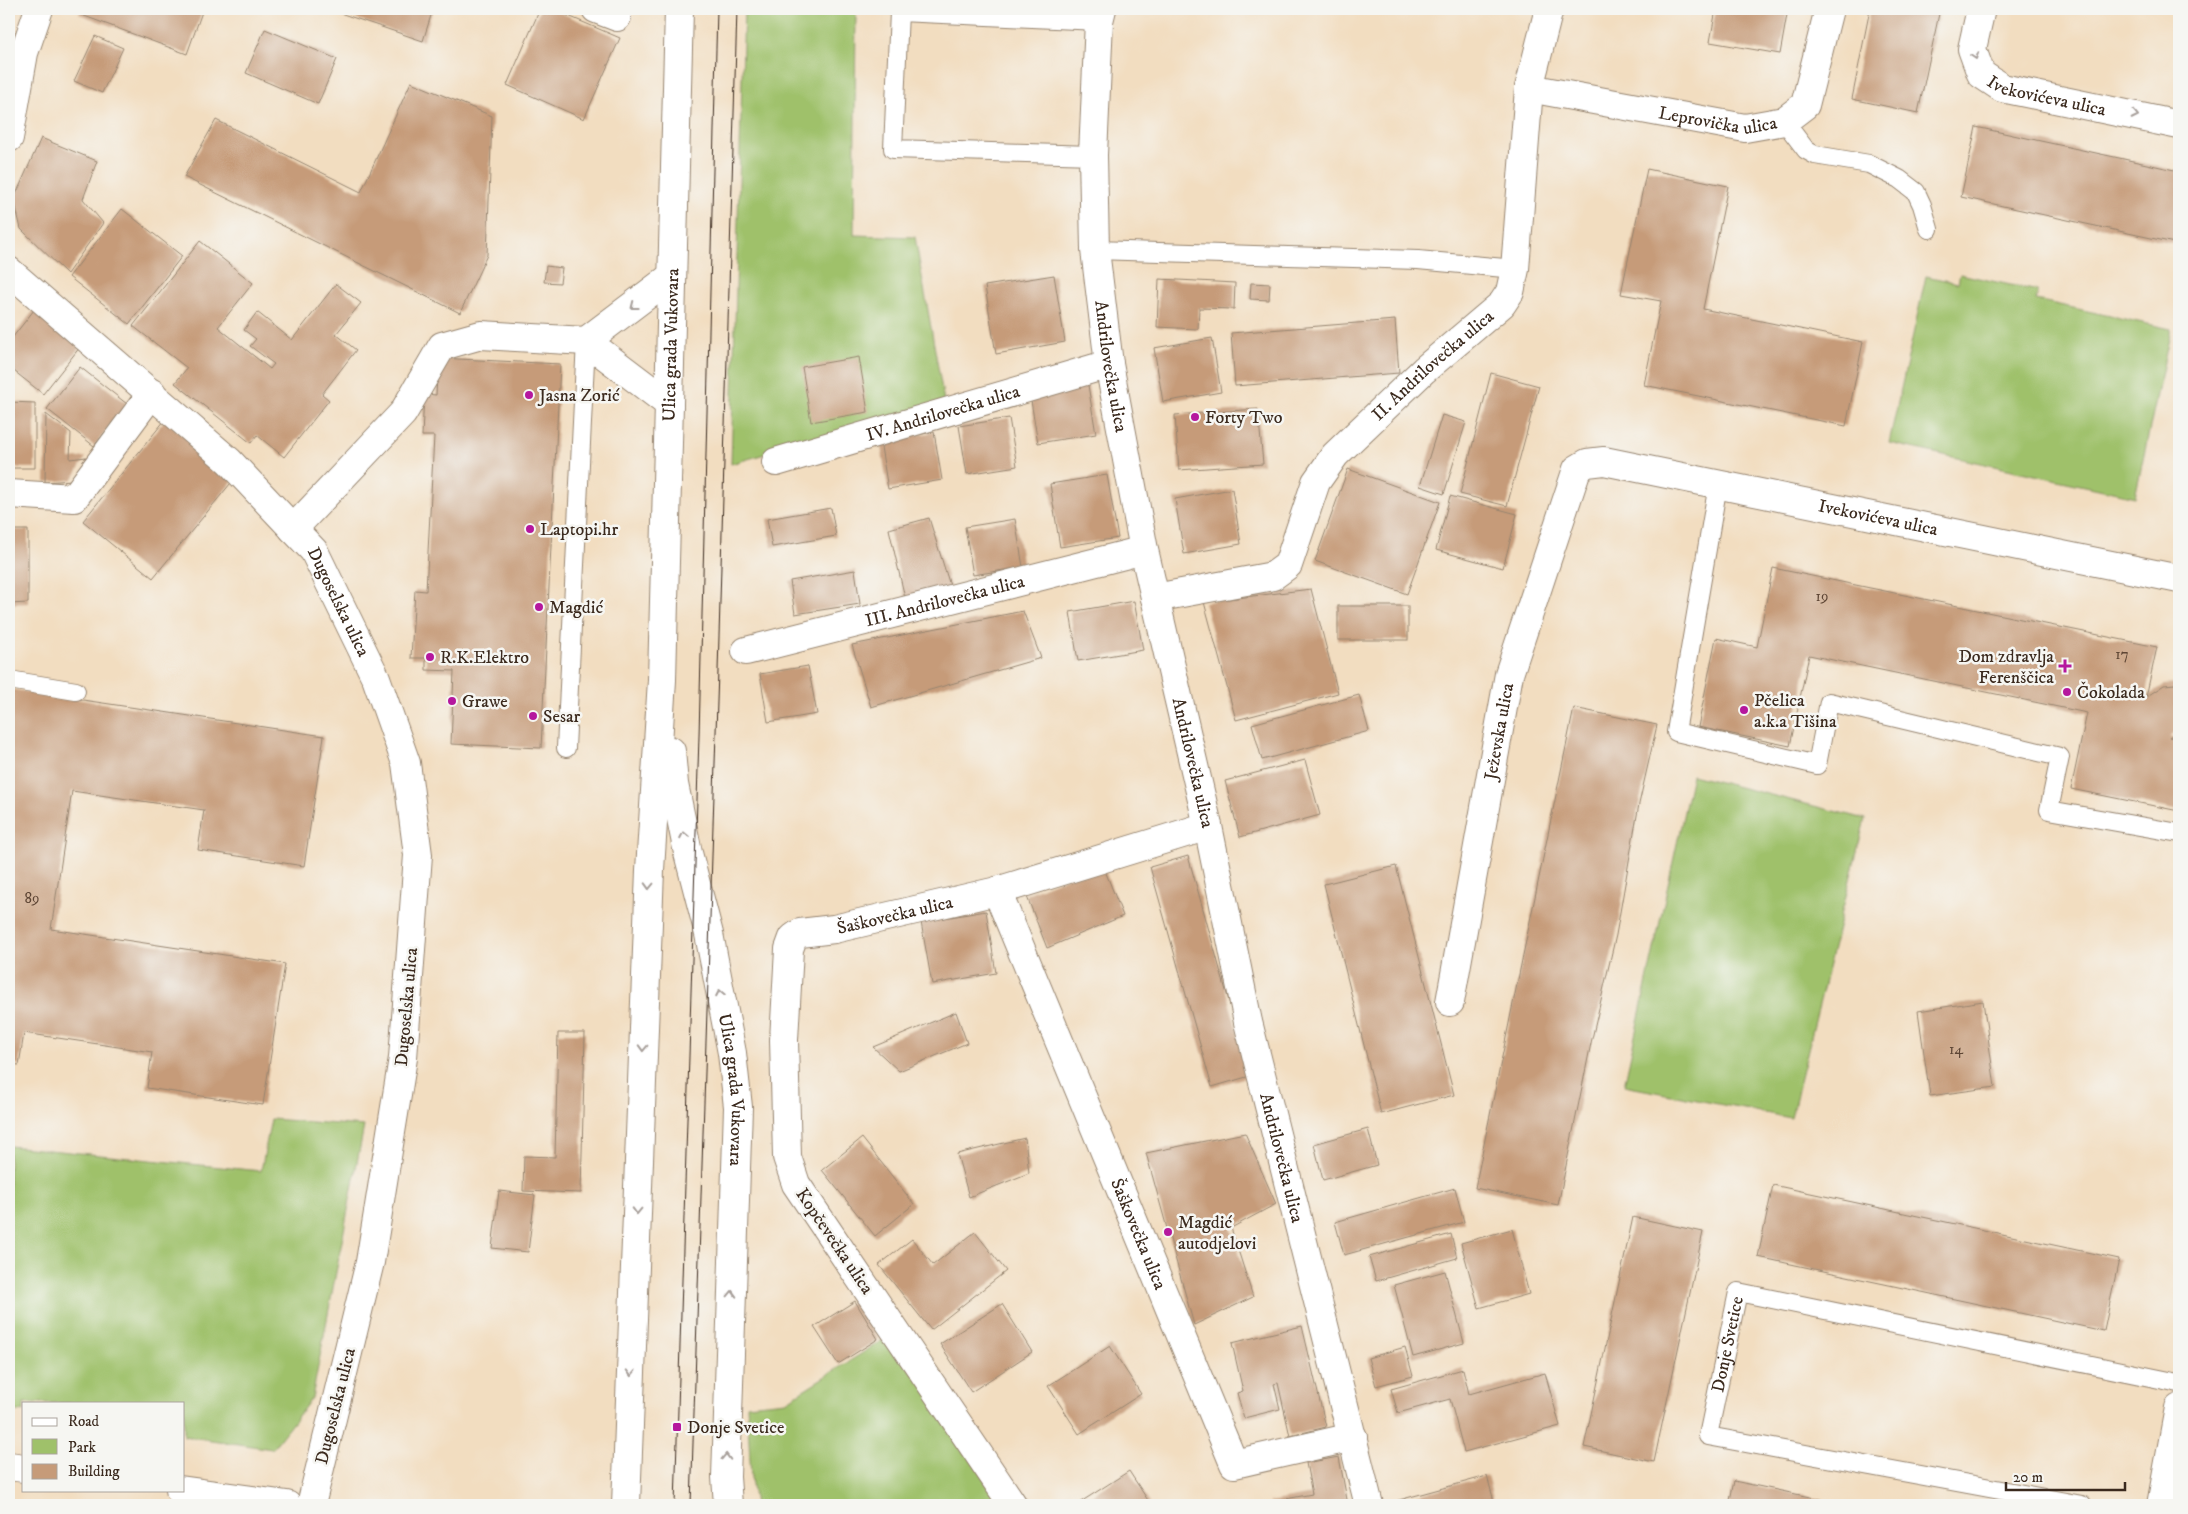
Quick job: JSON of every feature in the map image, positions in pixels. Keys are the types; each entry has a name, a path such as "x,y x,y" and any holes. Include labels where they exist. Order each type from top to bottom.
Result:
{"street":[{"path":"9,138 16,50 39,9"},
{"name":"Ulica grada Vukovara","path":"626,1505 650,870 662,680 679,9"},
{"name":"II. Andrilovečka ulica","path":"1155,598 1273,576 1288,565 1316,482 1335,455 1424,370 1502,304 1510,292 1515,269 1529,88 1549,9"},
{"name":"Leprovička ulica","path":"1529,88 1745,128 1784,121 1805,105 1829,9"},
{"name":"Ivekovićeva ulica","path":"1981,9 1972,49 1981,74 2002,88 2179,125"},
{"name":"Andrilovečka ulica","path":"1100,15 1093,156 1095,250 1109,364 1144,550 1208,826 1248,1022 1369,1505"},
{"name":"Dugoselska ulica","path":"9,271 229,461 314,551 376,678 406,763 418,855 403,1058 370,1262 311,1505"},
{"path":"586,341 672,276"},
{"path":"293,529 403,413 442,346 481,335 586,341 621,370 669,404"},
{"name":"IV. Andrilovečka ulica","path":"776,462 1109,364"},
{"path":"9,494 74,498 152,393"},
{"name":"Ivekovićeva ulica","path":"1577,469 1587,463 1604,461 2179,579"},
{"name":"Ježevska ulica","path":"1450,1002 1509,674 1577,469"},
{"name":"III. Andrilovečka ulica","path":"746,651 1144,550"},
{"name":"Ulica grada Vukovara","path":"662,680 674,784 688,853 709,934 732,1053 738,1107 726,1477 728,1505"},
{"name":"Šaškovečka ulica","path":"793,938 800,933 834,929 997,891 1208,826"},
{"name":"Šaškovečka ulica","path":"997,891 1234,1464 1353,1436"},
{"name":"Kopčevečka ulica","path":"793,938 789,949 784,1040 787,1157 796,1184 1013,1505"},
{"path":"2161,1505 2179,1408"},
{"path":"9,1466 22,1468"},
{"path":"185,1491 287,1505"}],"lane":[{"path":"1093,156 893,149 899,11 1100,15"},
{"path":"1784,121 1806,150 1815,155 1869,164 1900,179 1916,192 1929,229"},
{"path":"1095,250 1418,260 1515,269"},
{"path":"566,748 586,341"},
{"path":"1718,484 1676,732 1817,765 1829,702 2060,757 2049,810 2179,833"},
{"path":"9,680 76,691"},
{"name":"Donje Svetice","path":"2082,1505 1708,1436 1738,1292 2179,1383"}],"green space":[{"path":"744,9 856,9 854,235 915,237 944,401 731,464"},
{"path":"1960,274 2038,291 2036,300 2171,329 2135,497 1889,443 1926,276 1958,283"},
{"path":"1692,775 1865,819 1791,1118 1624,1086"},
{"path":"271,1119 364,1126 312,1398 272,1449 185,1436 185,1402 22,1402 22,1412 9,1410 9,1146 261,1171"},
{"path":"883,1340 918,1378 1003,1505 755,1505 751,1478 747,1405 786,1401"}],"building":[{"path":"81,9 203,9 187,54 79,14"},
{"path":"328,9 433,9 423,41"},
{"path":"540,9 552,9 620,38 584,119 507,85"},
{"path":"1716,9 1788,9 1780,54 1710,42"},
{"path":"1870,9 1940,9 1918,113 1852,99"},
{"path":"265,29 337,59 318,104 246,73"},
{"path":"95,36 123,48 102,93 74,81"},
{"path":"411,82 492,116 487,255 460,313 184,177 216,120 361,192"},
{"path":"1976,127 2179,171 2179,244 1961,197"},
{"path":"41,138 97,161 83,199 103,223 67,274 21,229 14,199"},
{"path":"1647,169 1728,186 1703,309 1863,342 1846,426 1644,385 1661,301 1621,294"},
{"path":"122,209 182,256 129,324 69,277"},
{"path":"200,241 253,283 218,327 270,369 274,364 250,346 256,339 244,330 257,312 292,340 336,284 361,303 336,334 356,350 322,394 329,400 284,457 257,435 251,443 175,383 187,368 133,326"},
{"path":"546,266 562,268 560,283 544,282"},
{"path":"1054,275 1065,342 996,354 985,286"},
{"path":"1159,279 1235,283 1234,309 1199,308 1198,329 1157,327"},
{"path":"1251,283 1270,284 1269,300 1250,299"},
{"path":"34,310 80,347 43,394 9,367 9,342"},
{"path":"1395,320 1399,373 1235,386 1231,333"},
{"path":"1212,338 1221,392 1163,402 1154,348"},
{"path":"859,357 868,412 811,422 802,367"},
{"path":"438,358 560,364 541,748 451,744 454,671 426,670 426,658 411,658 415,590 426,591 434,436 422,436 424,394 436,395"},
{"path":"80,367 127,404 94,446 47,409"},
{"path":"1491,373 1539,386 1507,506 1460,494"},
{"path":"1087,379 1096,434 1038,443 1029,389"},
{"path":"9,402 35,403 35,468 9,468"},
{"path":"1258,409 1263,464 1179,470 1175,415"},
{"path":"46,414 71,433 70,459 86,457 72,480 45,482"},
{"path":"1442,415 1466,422 1444,494 1420,486"},
{"path":"1009,418 1017,466 967,474 959,426"},
{"path":"165,420 235,478 153,578 83,521"},
{"path":"934,432 942,480 888,489 880,441"},
{"path":"1348,469 1440,502 1407,594 1315,561"},
{"path":"1107,475 1118,538 1060,547 1050,484"},
{"path":"1232,489 1241,544 1184,554 1175,499"},
{"path":"1450,496 1517,514 1503,568 1436,550"},
{"path":"831,508 836,536 772,547 767,519"},
{"path":"929,518 951,589 905,598 889,529"},
{"path":"1015,519 1023,567 973,575 965,527"},
{"path":"9,530 28,530 28,603 9,604"},
{"name":"Čokolada","path":"1773,568 2157,647 2146,697 2164,685 2175,684 2179,686 2179,731 2169,737 2179,739 2179,811 2071,789 2087,713 1809,655 1790,746 1698,727 1716,638 1757,647"},
{"path":"855,570 860,604 795,614 790,581"},
{"path":"1311,589 1338,693 1236,720 1204,602"},
{"path":"1134,601 1143,650 1078,661 1070,612"},
{"path":"1338,606 1408,606 1408,640 1338,640"},
{"path":"1023,611 1041,658 871,707 852,645"},
{"path":"808,666 817,714 768,722 760,674"},
{"path":"9,689 324,736 304,866 198,850 204,810 72,791 51,929 285,964 263,1105 147,1088 152,1052 24,1033 19,1065 9,1064"},
{"path":"1359,695 1369,731 1262,760 1252,724"},
{"path":"1574,708 1657,725 1639,804 1616,935 1591,1043 1558,1205 1475,1188"},
{"path":"1305,760 1320,815 1240,837 1225,781"},
{"path":"1188,856 1250,1076 1212,1087 1150,867"},
{"path":"1102,863 1123,916 1047,948 1026,894"},
{"path":"1396,866 1454,1095 1381,1114 1324,884"},
{"path":"986,911 996,973 932,984 921,922"},
{"path":"1983,1001 1995,1087 1930,1096 1918,1011"},
{"path":"956,1012 967,1043 899,1071 873,1047"},
{"path":"558,1033 585,1033 581,1193 523,1191 524,1156 555,1157"},
{"path":"1368,1129 1377,1165 1323,1180 1314,1144"},
{"path":"1245,1133 1276,1204 1231,1228 1253,1297 1194,1325 1146,1153"},
{"path":"862,1138 914,1204 875,1236 822,1170"},
{"path":"1025,1138 1029,1173 969,1197 957,1154"},
{"path":"1773,1185 2119,1259 2104,1331 1758,1257"},
{"path":"1455,1188 1464,1222 1344,1255 1335,1222"},
{"path":"499,1191 535,1195 528,1252 492,1248"},
{"path":"1633,1217 1703,1232 1654,1462 1584,1447"},
{"path":"1512,1229 1529,1294 1479,1308 1461,1243"},
{"path":"975,1232 1006,1271 931,1330 879,1265 912,1239 933,1265"},
{"path":"1451,1234 1457,1258 1376,1281 1369,1257"},
{"path":"1445,1271 1464,1343 1413,1357 1394,1285"},
{"path":"855,1301 878,1339 838,1364 814,1327"},
{"path":"1002,1304 1032,1352 971,1392 940,1344"},
{"path":"1302,1326 1326,1427 1290,1436 1278,1383 1274,1384 1280,1409 1244,1418 1237,1393 1243,1391 1232,1343"},
{"path":"1110,1346 1141,1394 1079,1434 1048,1386"},
{"path":"1405,1347 1413,1376 1376,1386 1368,1358"},
{"path":"1463,1369 1469,1394 1545,1373 1560,1426 1464,1452 1450,1399 1398,1413 1391,1389"},
{"path":"1339,1457 1348,1505 1271,1505 1270,1502 1312,1494 1306,1463"},
{"path":"1129,1471 1151,1505 1076,1505"},
{"path":"1487,1476 1495,1505 1389,1505 1388,1503"},
{"path":"1734,1481 1843,1504 1843,1505 1729,1505"}],"tram line":[{"path":"675,1505 699,736 717,9"},
{"path":"691,1505 737,9"}],"place":[{"name":"Jasna Zorić","path":"529,395"},
{"name":"Forty Two","path":"1195,417"},
{"name":"Laptopi.hr","path":"530,529"},
{"name":"Magdić","path":"539,607"},
{"name":"R.K.Elektro","path":"430,657"},
{"name":"Dom zdravlja Ferenščica","path":"2065,666"},
{"name":"Čokolada","path":"2067,692"},
{"name":"Grawe","path":"452,701"},
{"name":"Pčelica a.k.a Tišina","path":"1744,710"},
{"name":"Sesar","path":"533,716"},
{"name":"Magdić autodjelovi","path":"1168,1232"},
{"name":"Donje Svetice","path":"677,1427"}]}
